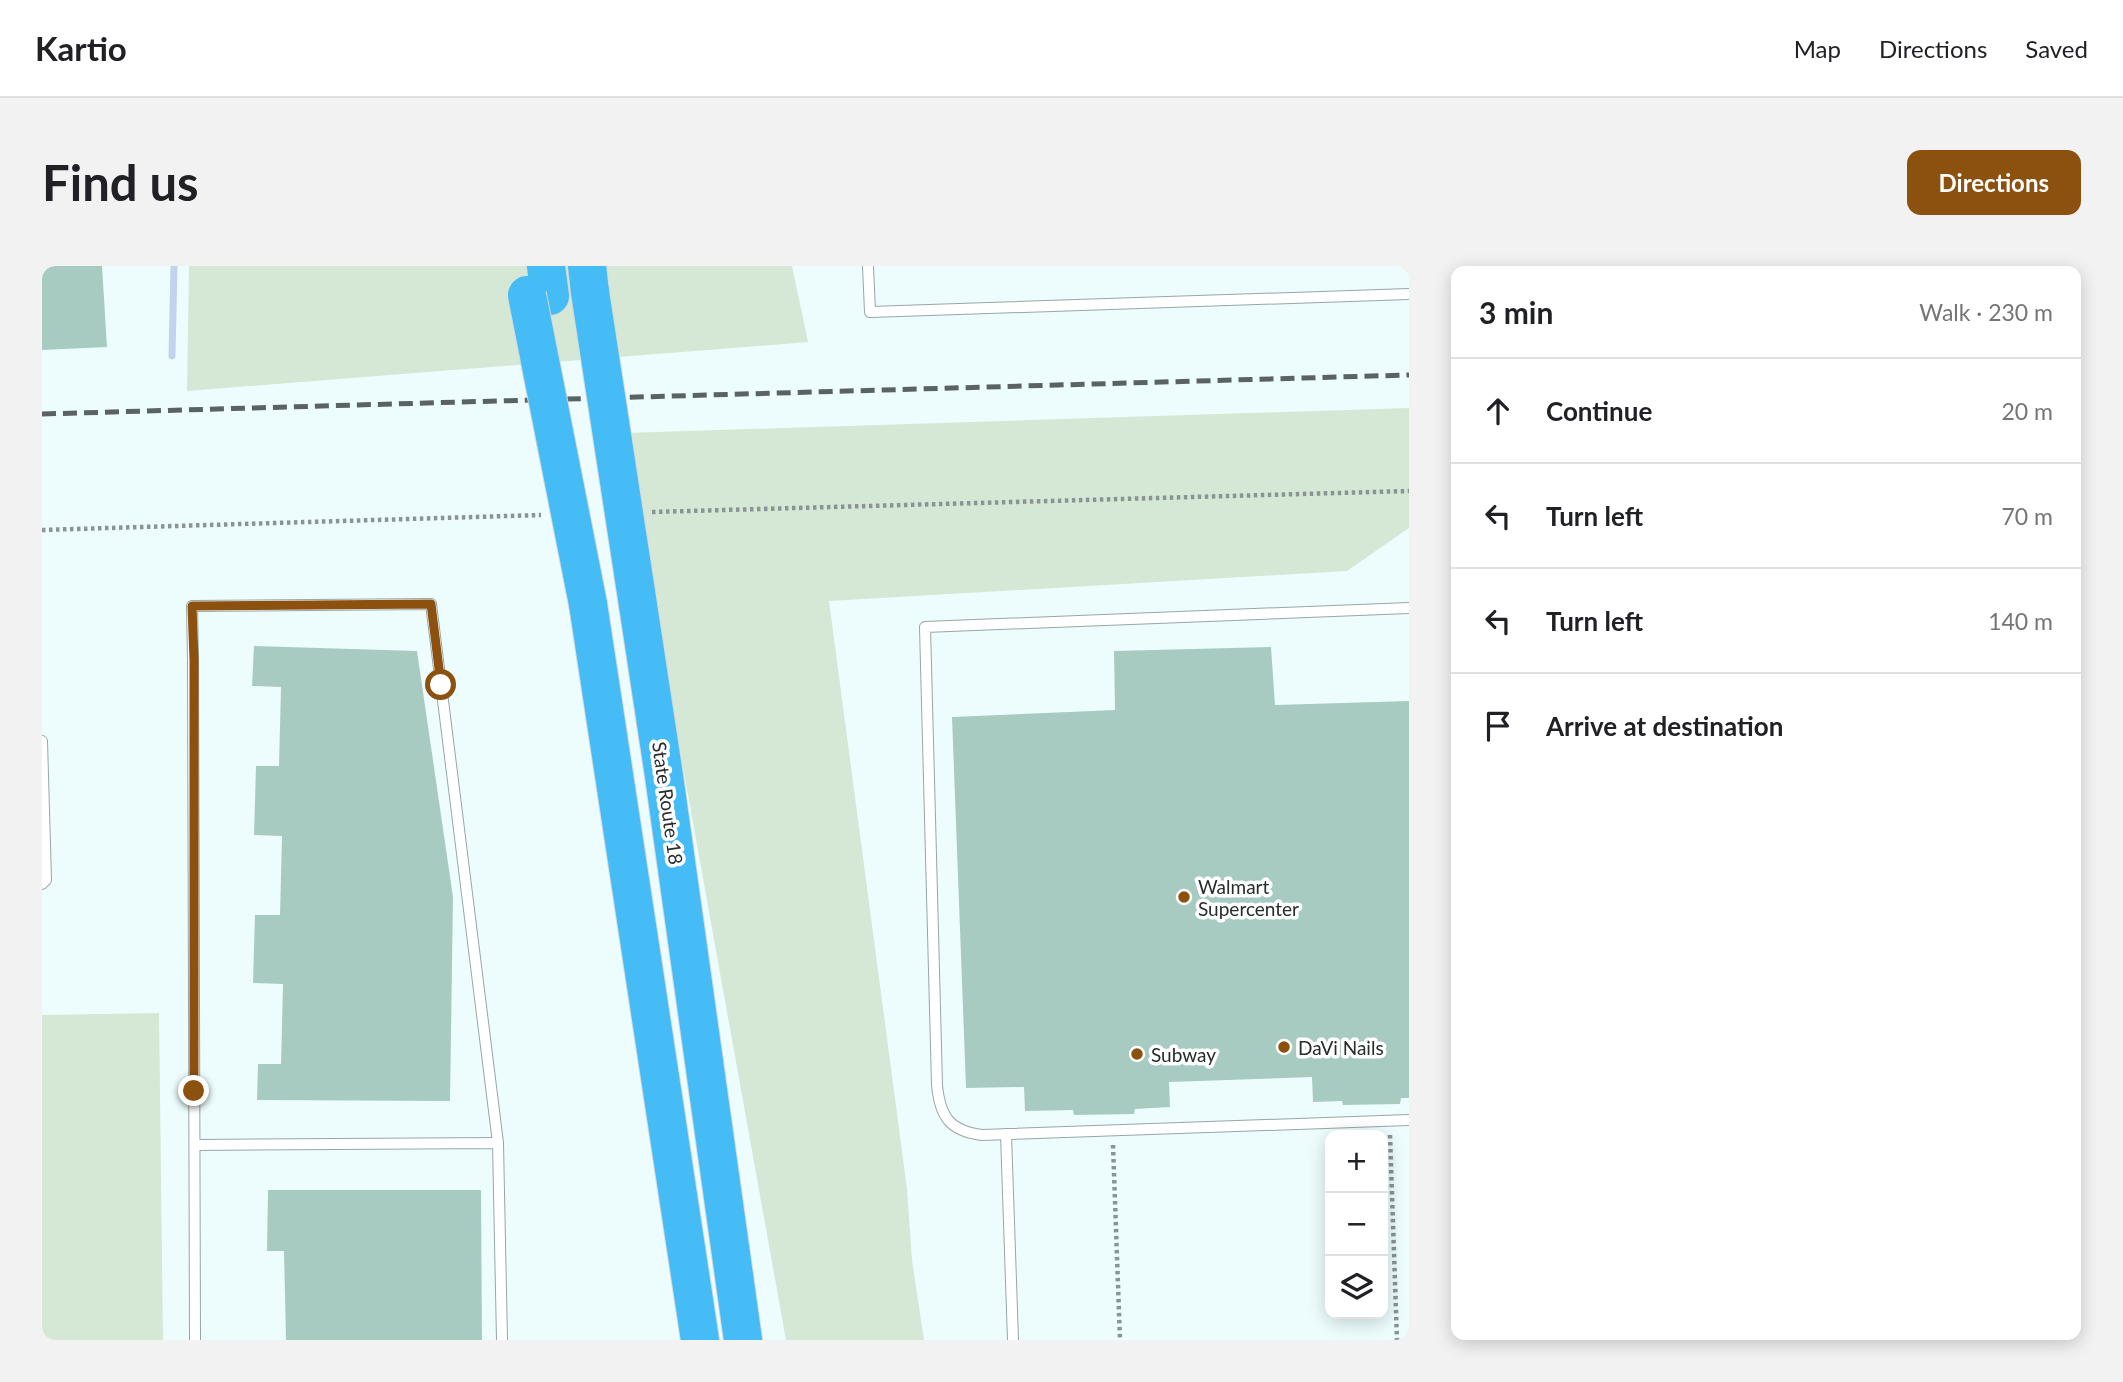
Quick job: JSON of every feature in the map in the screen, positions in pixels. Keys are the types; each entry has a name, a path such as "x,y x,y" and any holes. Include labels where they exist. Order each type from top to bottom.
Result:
{"highway":[{"name":"State Route 18","path":"589,275 664,776 743,1340"},
{"path":"536,281 700,1340"},
{"path":"664,776 768,1340"}],"lane":[{"path":"868,266 870,312 1409,294"},
{"path":"195,1340 192,606 418,604 431,604 498,1143 502,1340"},
{"path":"1409,608 925,627 938,1096 943,1114 960,1130 982,1135 1409,1119"},
{"path":"42,741 46,880 42,884"},
{"path":"1006,1134 1013,1340"},
{"path":"195,1144 498,1143"}],"path":[{"path":"642,513 1409,491"},
{"path":"42,530 544,515"},
{"path":"1389,1120 1397,1340"},
{"path":"1113,1130 1120,1340"}],"green space":[{"path":"189,266 792,266 808,342 187,391"},
{"path":"1409,408 1409,528 1347,571 829,601 907,1189 912,1260 924,1340 786,1340 658,628 626,433"},
{"path":"159,1013 163,1340 42,1340 42,1015"}],"building":[{"path":"42,266 102,266 107,347 42,350"},
{"path":"254,646 417,651 453,897 450,1101 257,1100 258,1064 281,1064 283,984 253,983 255,915 280,915 282,836 254,835 256,766 279,766 281,687 252,686"},
{"name":"Walmart Supercenter","path":"1271,647 1275,705 1409,701 1409,1098 1401,1098 1400,1104 1343,1105 1342,1101 1313,1102 1312,1077 1169,1082 1170,1107 1135,1109 1134,1114 1074,1115 1073,1110 1025,1111 1024,1087 966,1088 952,717 1115,710 1114,651"},
{"path":"268,1190 481,1190 482,1340 286,1340 284,1251 267,1251"}],"waterway":[{"path":"172,356 174,266"}],"railway":[{"path":"42,414 1409,375"}],"place":[{"name":"Walmart Supercenter","path":"1184,897"},
{"name":"DaVi Nails","path":"1284,1047"},
{"name":"Subway","path":"1137,1054"}],"route":[{"path":"194,1091 192,606 431,604 441,685"}]}
